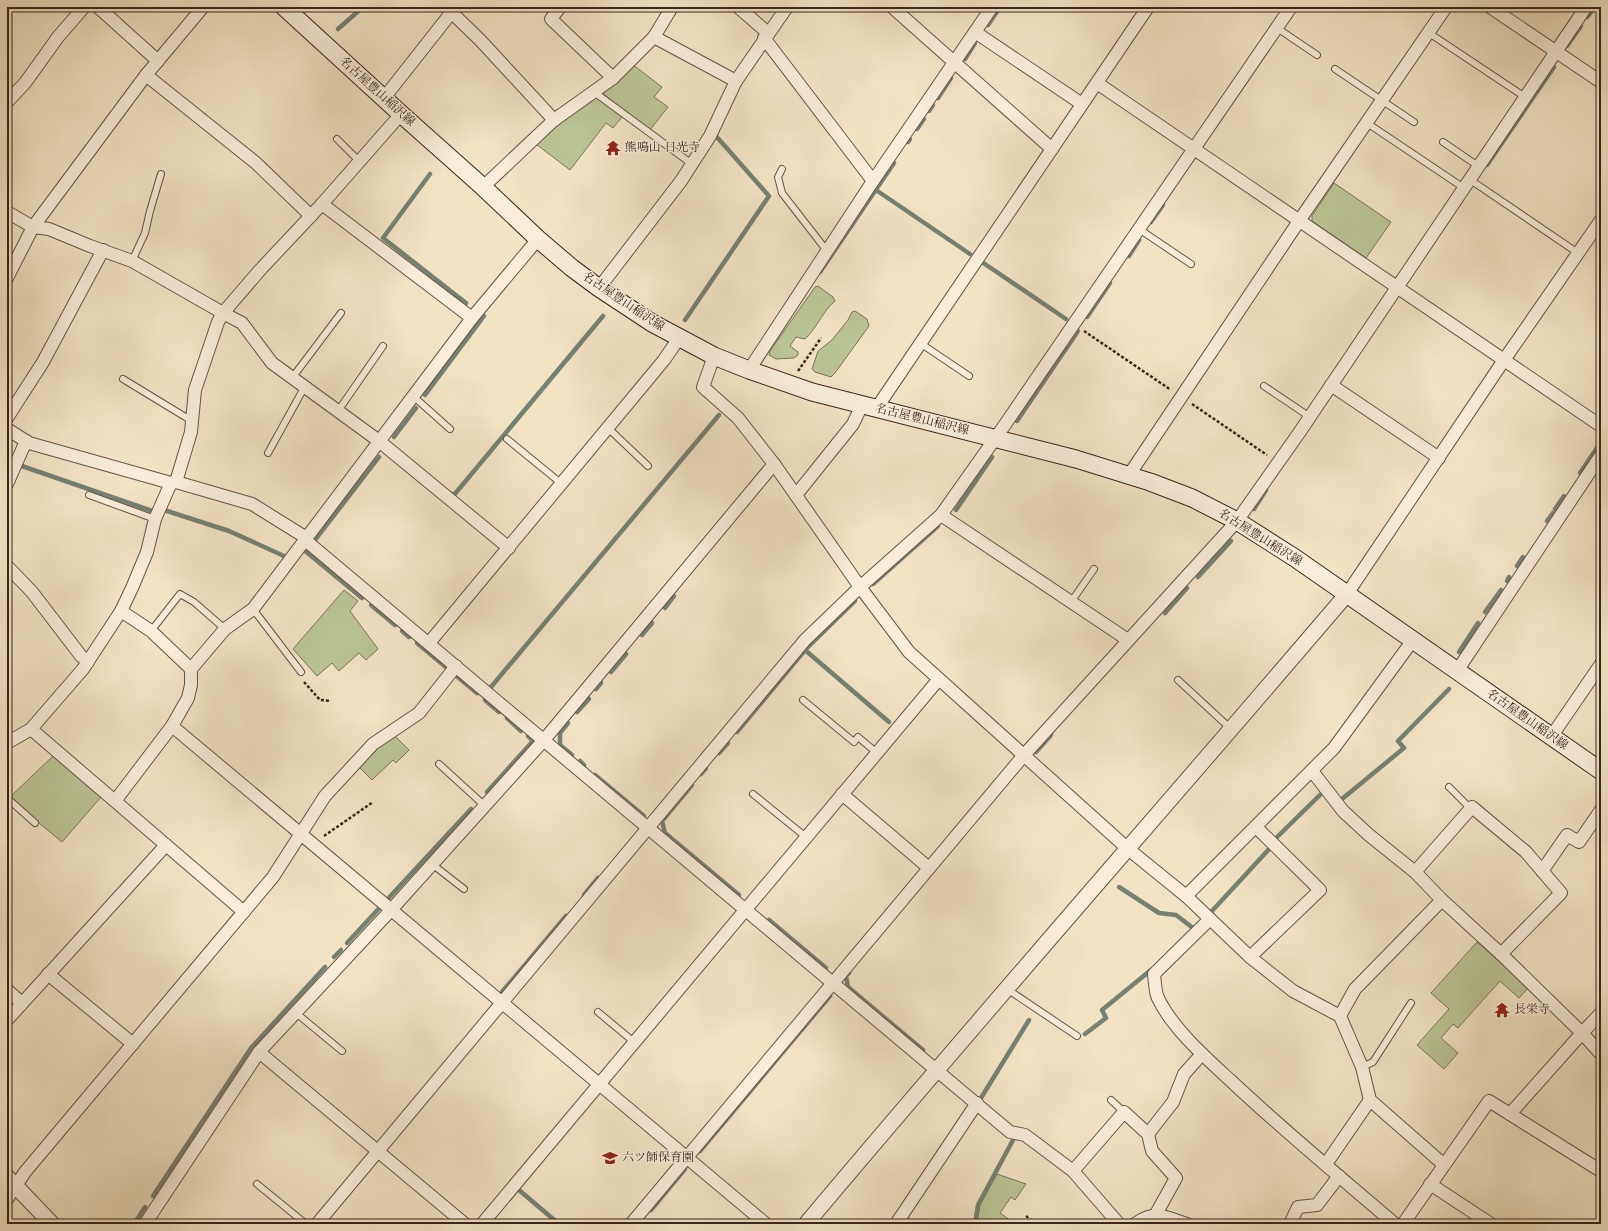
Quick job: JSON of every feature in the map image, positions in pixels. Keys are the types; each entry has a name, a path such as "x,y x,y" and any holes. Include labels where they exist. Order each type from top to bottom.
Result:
{"main road":[{"name":"名古屋豊山稲沢線","path":"284,7 483,187 538,239 572,268 646,319 714,356 812,392 996,438 1129,475 1192,498 1237,521 1347,594 1601,770"}],"street":[{"path":"7,102 25,84 58,37 84,7"},
{"path":"98,7 158,61"},
{"path":"7,278 33,227 146,76 203,7"},
{"path":"560,7 551,19 613,78"},
{"path":"483,187 554,120 613,78 654,37 672,7"},
{"path":"738,7 766,36 873,181"},
{"path":"600,288 681,181 710,136 736,81 787,7"},
{"path":"892,7 1052,149"},
{"path":"749,370 873,181 992,7"},
{"path":"796,495 920,343 1148,7"},
{"path":"316,1224 805,640 860,587 942,515 1291,7"},
{"path":"1129,475 1446,7"},
{"path":"1490,7 1601,82"},
{"path":"631,1224 1024,755 1237,521 1310,417 1586,7"},
{"path":"384,98 451,9 554,120"},
{"path":"975,32 1082,104"},
{"path":"654,37 736,81"},
{"path":"146,76 256,162 311,216"},
{"path":"1097,83 1601,426"},
{"path":"7,743 31,729 83,669 121,611 147,552 155,519 174,483 191,432 195,390 218,322 223,313 260,270 360,162 401,114"},
{"path":"322,204 472,318"},
{"path":"7,212 33,227 48,229 132,261 242,323 272,363 304,388 379,441 509,548"},
{"path":"806,1224 936,1069 1127,848 1232,730 1347,594 1504,360 1601,220"},
{"path":"115,801 172,726 188,698 191,685 191,669 225,629 253,609 472,318 538,239"},
{"path":"7,418 44,362 104,250"},
{"path":"429,643 664,360 679,338"},
{"path":"714,356 703,387 738,418 774,464 860,587 909,652 1127,848 1186,896 1250,957 1293,991 1340,1016 1362,1067 1370,1100 1443,1164"},
{"path":"1331,385 1439,458"},
{"path":"7,429 26,441 252,504 305,538 429,643 453,670 544,740 1010,1132 1025,1135 1073,1171 1119,1224"},
{"path":"7,484 26,441"},
{"path":"1457,671 1601,455"},
{"path":"145,1224 259,1052 296,1013 386,905 432,864 544,740 774,464"},
{"path":"942,515 1128,640"},
{"path":"7,566 32,592 81,656 88,662"},
{"path":"121,611 151,632 191,669"},
{"path":"1186,896 1334,748 1413,640"},
{"path":"1551,736 1601,664"},
{"path":"7,1199 11,1182 25,1172 273,877 325,796 373,744 419,713 453,670"},
{"path":"482,1224 939,679"},
{"path":"172,726 766,1224"},
{"path":"31,729 244,912"},
{"path":"1312,771 1343,811 1369,836 1415,872 1442,900 1501,954 1582,1033 1601,1054"},
{"path":"842,794 929,868"},
{"path":"1415,872 1472,807 1526,852 1560,893 1501,954"},
{"path":"1542,871 1567,835 1579,842 1601,810"},
{"path":"1250,957 1320,890 1256,826"},
{"path":"7,1020 166,845"},
{"path":"1340,1016 1355,989 1442,900"},
{"path":"1210,919 1154,974 1158,998 1174,1022 1202,1054 1282,1128 1395,1224"},
{"path":"48,974 132,1044"},
{"path":"7,990 22,1003"},
{"path":"1510,1114 1601,1013"},
{"path":"259,1052 464,1224"},
{"path":"1148,1134 1173,1102 1184,1074 1202,1054"},
{"path":"1326,1164 1370,1100"},
{"path":"1403,1224 1443,1164 1489,1101 1601,1171"},
{"path":"902,1222 977,1103"},
{"path":"1073,1171 1124,1112 1148,1134 1152,1151 1176,1178 1156,1214"},
{"path":"1290,1224 1298,1208 1318,1205 1339,1176"},
{"path":"11,1182 52,1224"},
{"path":"1430,1184 1491,1224"},
{"path":"1135,1224 1145,1217 1156,1214 1187,1224"}],"lane":[{"path":"1276,28 1317,55"},
{"path":"1429,32 1525,97"},
{"path":"1335,69 1414,122"},
{"path":"594,92 692,164"},
{"path":"1367,123 1578,253"},
{"path":"338,139 360,162"},
{"path":"1443,142 1478,166"},
{"path":"782,169 778,176 782,193 827,251"},
{"path":"132,261 145,233 161,174"},
{"path":"1139,229 1191,264"},
{"path":"292,378 342,313"},
{"path":"920,343 969,376"},
{"path":"338,411 383,346"},
{"path":"123,379 192,421"},
{"path":"1264,386 1310,417"},
{"path":"268,453 304,388"},
{"path":"413,396 450,429"},
{"path":"608,428 648,466"},
{"path":"507,439 562,484"},
{"path":"90,494 155,519"},
{"path":"1071,602 1094,569"},
{"path":"151,632 180,594 194,602 225,629"},
{"path":"253,609 301,672"},
{"path":"1178,680 1232,730"},
{"path":"803,700 854,742 858,737 877,753"},
{"path":"439,764 485,806"},
{"path":"1449,787 1471,808"},
{"path":"753,794 806,837"},
{"path":"7,798 35,823"},
{"path":"432,864 464,890"},
{"path":"1006,988 1077,1036"},
{"path":"1362,1067 1373,1062 1411,1003"},
{"path":"598,1012 634,1042"},
{"path":"296,1013 342,1051"},
{"path":"1111,1100 1124,1112"},
{"path":"257,1184 306,1224"}],"path":[{"path":"797,373 820,338"},
{"path":"301,672 300,677 320,700 331,701"},
{"path":"311,842 326,835 373,802"},
{"path":"1026,1216 1036,1224"}],"green space":[{"path":"632,64 662,87 654,97 668,107 650,130 601,92"},
{"path":"595,96 622,117 613,128 606,123 570,170 536,144 556,124"},
{"path":"1334,183 1391,222 1366,258 1312,221 1312,216"},
{"path":"818,286 833,297 835,301 830,305 805,339 796,337 790,346 798,352 798,355 794,358 776,359 769,355 770,351 815,287"},
{"path":"855,311 867,319 869,326 831,377 815,372 812,369 818,351 832,340 848,320 852,312"},
{"path":"344,590 358,601 350,611 378,649 366,660 359,653 339,671 332,663 317,676 293,649"},
{"path":"394,735 409,750 396,763 393,760 372,780 357,765"},
{"path":"54,755 102,796 62,842 9,798"},
{"path":"1477,942 1529,987 1519,998 1500,981 1458,1028 1453,1024 1441,1038 1458,1053 1444,1069 1417,1045 1449,1009 1431,993"},
{"path":"997,1174 1026,1184 1015,1200 1011,1197 1000,1213 1014,1223 977,1224 980,1205"}],"waterway":[{"path":"338,29 363,7"},
{"path":"988,25 1000,7"},
{"path":"1587,17 1591,12"},
{"path":"1567,46 1581,26"},
{"path":"965,59 975,43"},
{"path":"1487,165 1554,67"},
{"path":"938,98 951,78"},
{"path":"929,111 933,105"},
{"path":"917,129 924,119"},
{"path":"685,320 769,196 716,136"},
{"path":"820,272 894,163"},
{"path":"430,174 383,238 466,303"},
{"path":"876,190 970,254"},
{"path":"1151,222 1163,205"},
{"path":"1129,256 1139,240"},
{"path":"982,262 1066,319"},
{"path":"1087,317 1110,283"},
{"path":"425,395 484,316"},
{"path":"453,494 454,495 603,316"},
{"path":"1017,421 1078,331"},
{"path":"394,437 416,408"},
{"path":"491,687 719,415"},
{"path":"1580,473 1601,442"},
{"path":"315,540 379,457"},
{"path":"956,510 992,457"},
{"path":"19,465 152,511"},
{"path":"1254,509 1266,490"},
{"path":"1555,509 1564,496"},
{"path":"167,511 229,531 284,556"},
{"path":"1547,521 1553,513"},
{"path":"873,584 938,526"},
{"path":"1198,577 1231,541"},
{"path":"304,550 362,598"},
{"path":"1517,566 1523,557"},
{"path":"1507,581 1509,577"},
{"path":"1165,613 1187,588"},
{"path":"1485,612 1501,590"},
{"path":"665,608 674,596"},
{"path":"737,732 805,650 855,601"},
{"path":"371,605 395,625"},
{"path":"642,635 652,623"},
{"path":"1459,652 1478,623"},
{"path":"402,631 409,637"},
{"path":"417,643 477,693"},
{"path":"805,650 889,722"},
{"path":"611,672 626,654"},
{"path":"596,689 601,683"},
{"path":"1342,799 1404,748 1398,741 1449,689"},
{"path":"577,712 589,699"},
{"path":"485,700 499,712"},
{"path":"507,718 521,731"},
{"path":"568,723 560,733 560,745 572,755"},
{"path":"1036,752 1051,735"},
{"path":"487,792 533,741 528,736"},
{"path":"719,753 728,743"},
{"path":"580,761 584,765"},
{"path":"701,774 706,768"},
{"path":"595,775 644,816"},
{"path":"692,785 662,821 665,833 739,895"},
{"path":"1275,839 1322,793"},
{"path":"347,943 471,809"},
{"path":"1212,911 1271,847"},
{"path":"584,895 598,878"},
{"path":"1119,887 1159,913 1176,915 1193,928"},
{"path":"502,992 566,916"},
{"path":"769,920 826,968"},
{"path":"334,957 341,950"},
{"path":"153,1196 251,1048 325,967"},
{"path":"1085,1034 1106,1018 1102,1010 1151,970"},
{"path":"849,973 846,976 848,987 923,1050"},
{"path":"700,1151 830,996"},
{"path":"7,1000 11,1003 7,1011"},
{"path":"981,1098 1029,1020"},
{"path":"975,1224 978,1205 1013,1140"},
{"path":"651,1210 685,1169"},
{"path":"519,1190 559,1224"},
{"path":"134,1224 145,1207"}],"place":[{"name":"熊鳴山 日光寺","path":"613,148"},
{"name":"長栄寺","path":"1502,1010"},
{"name":"六ツ師保育園","path":"610,1158"}]}
